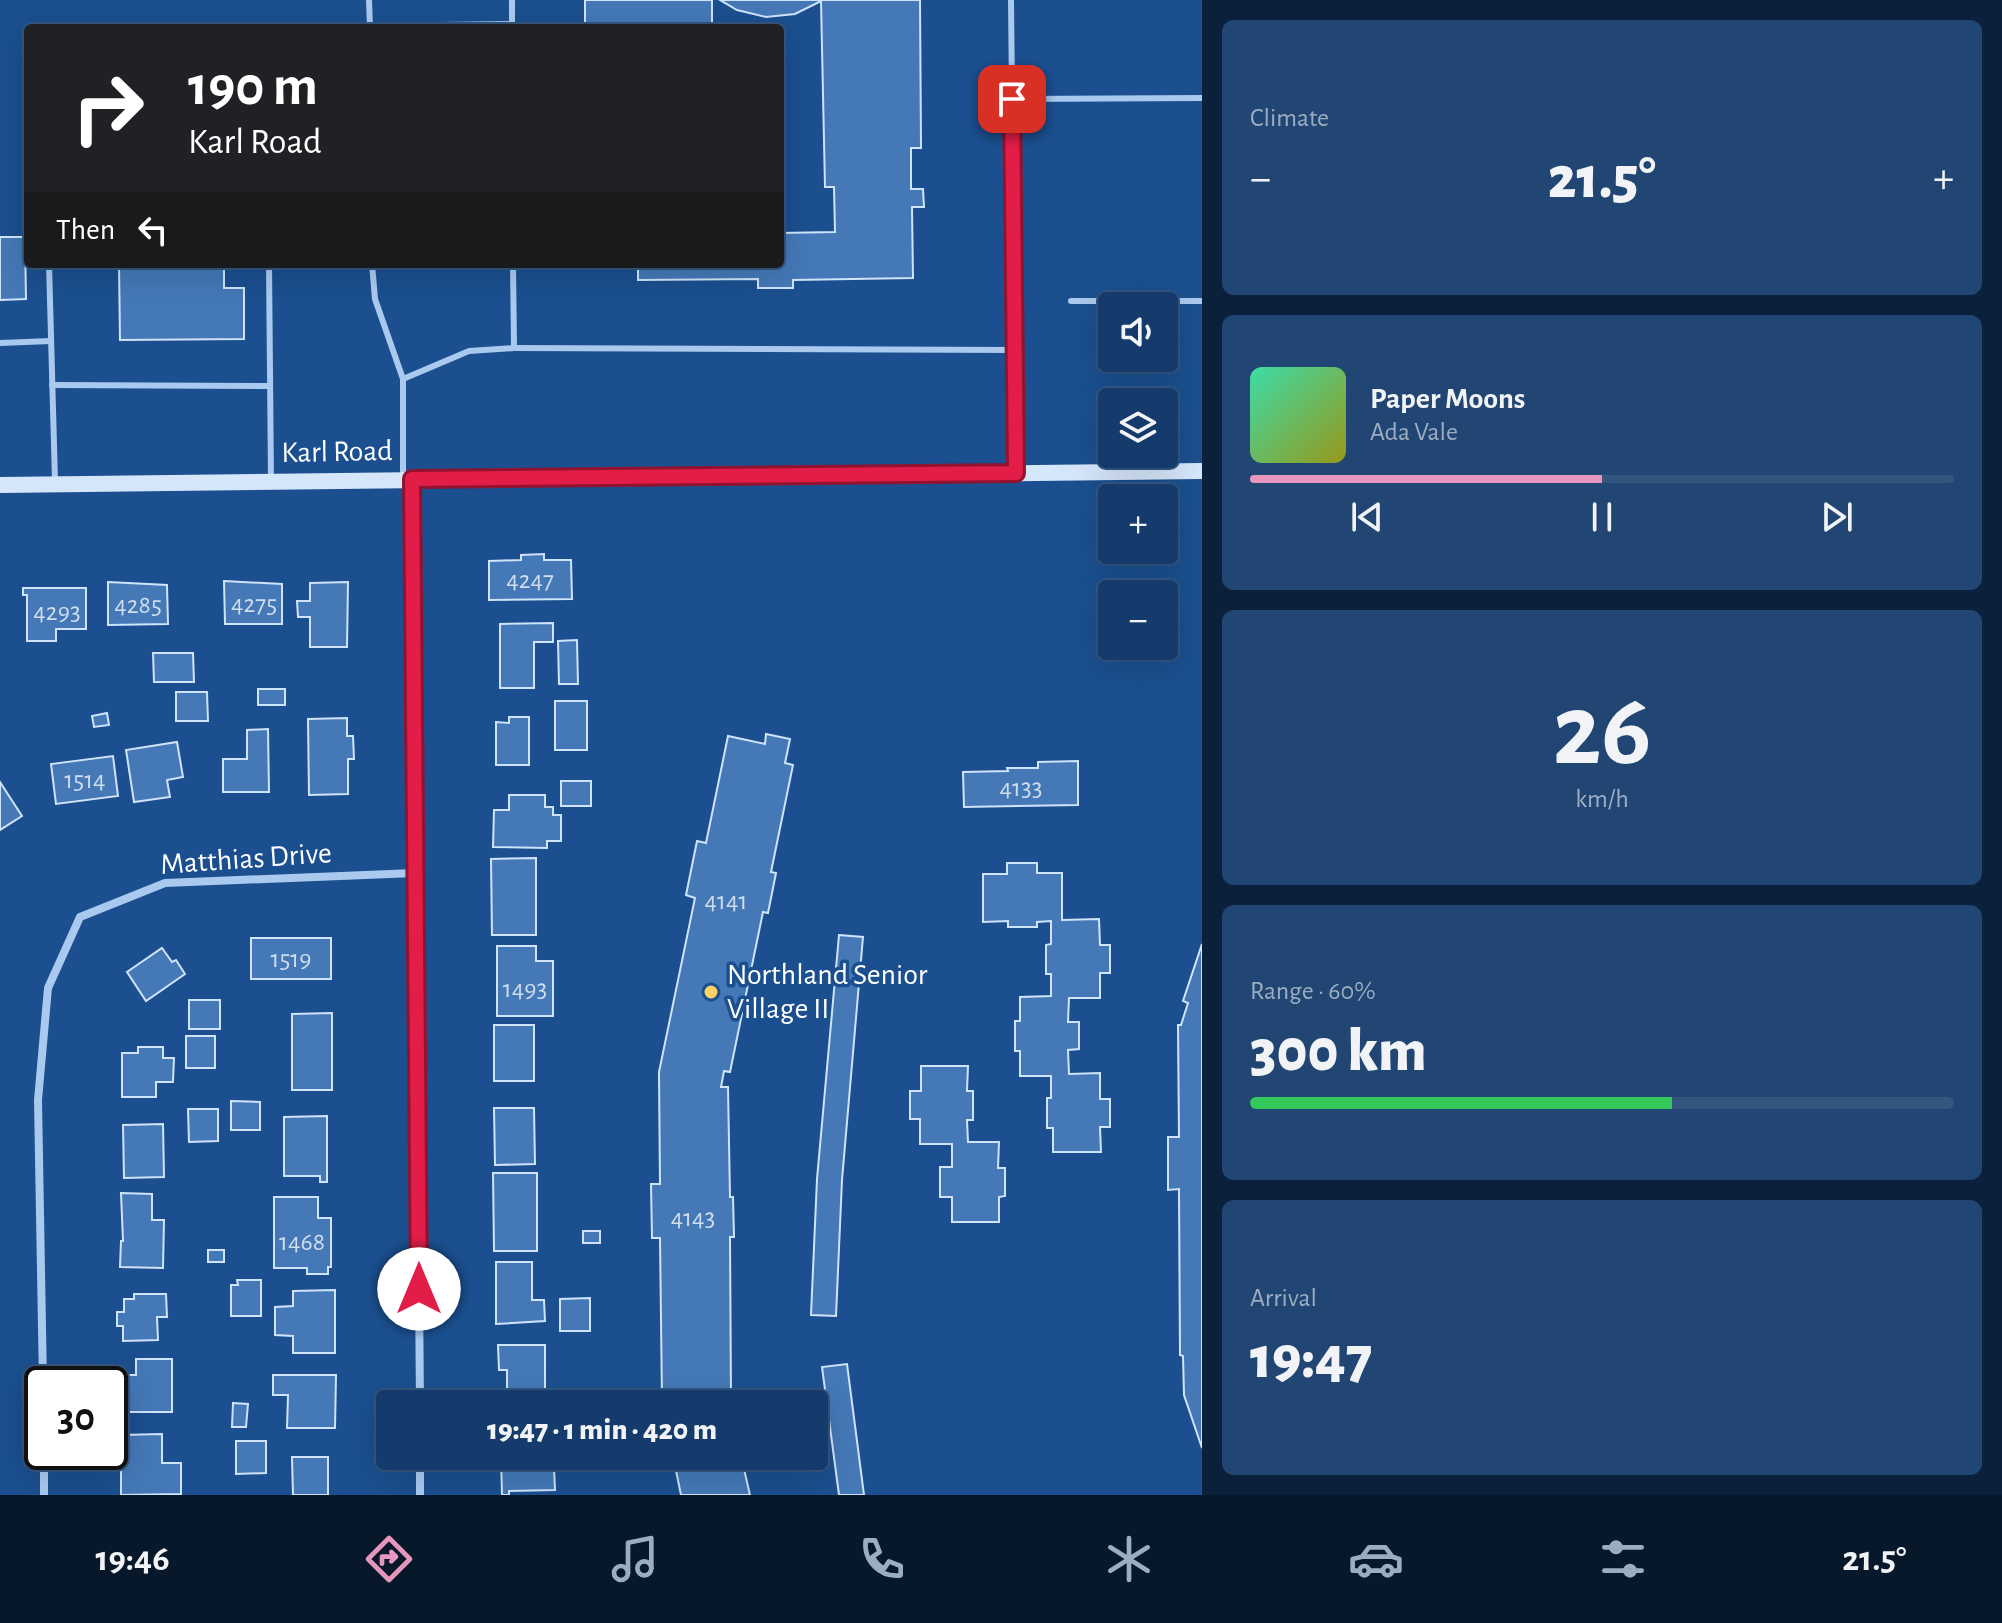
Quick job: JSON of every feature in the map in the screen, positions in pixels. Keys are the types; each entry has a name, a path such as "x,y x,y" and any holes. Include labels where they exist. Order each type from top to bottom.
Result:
{"main road":[{"name":"Karl Road","path":"0,485 1202,471"}],"street":[{"path":"408,480 420,1390"},
{"name":"Matthias Drive","path":"43,1366 38,1100 48,988 80,917 165,883 415,873"},
{"path":"44,1470 44,1495"},
{"path":"420,1470 420,1495"}],"lane":[{"path":"369,0 370,24"},
{"path":"512,0 512,24"},
{"path":"1011,0 1016,473"},
{"path":"1012,99 1202,98"},
{"path":"49,268 55,485"},
{"path":"269,268 271,481"},
{"path":"372,268 375,299 403,379 408,480"},
{"path":"513,268 514,348"},
{"path":"1071,301 1202,301"},
{"path":"0,343 51,341"},
{"path":"403,379 469,351 514,348 1014,350"},
{"path":"52,385 270,386"}],"building":[{"path":"585,0 712,0 712,24 585,24"},
{"path":"720,0 920,0 921,148 911,148 911,189 923,189 924,207 912,207 913,278 793,280 793,288 758,288 758,279 638,280 638,268 784,268 784,233 835,232 834,187 825,187 821,1 795,14 766,17 737,10"},
{"path":"0,237 24,237 26,299 0,300"},
{"path":"119,268 224,268 224,288 244,288 244,339 120,340"},
{"path":"544,554 544,560 571,560 572,599 489,600 489,561 521,560 521,555"},
{"path":"224,581 282,584 282,624 225,624"},
{"path":"108,582 167,585 168,624 108,625"},
{"path":"348,582 347,647 310,647 310,617 298,617 297,601 310,601 310,583"},
{"path":"23,588 86,588 86,629 56,629 56,641 27,641 27,595 23,595"},
{"path":"553,623 553,642 534,642 534,688 500,688 500,624"},
{"path":"577,640 578,684 559,684 558,641"},
{"path":"153,653 193,653 194,682 154,682"},
{"path":"258,689 285,689 285,705 258,705"},
{"path":"176,692 207,692 208,721 176,721"},
{"path":"555,701 587,701 587,750 555,750"},
{"path":"107,713 109,725 94,727 92,716"},
{"path":"509,717 529,717 529,765 496,765 496,722 509,723"},
{"path":"347,718 347,736 353,736 354,759 348,759 348,794 309,795 308,719"},
{"path":"268,729 269,792 223,792 223,759 247,759 247,730"},
{"name":"Northland Senior Village II","path":"766,734 790,739 785,763 793,765 771,872 776,873 768,913 763,912 730,1072 724,1071 721,1087 728,1087 730,1197 733,1197 734,1237 730,1237 731,1390 662,1390 660,1238 652,1238 651,1184 660,1184 659,1072 695,898 686,895 697,841 706,843 728,736 765,744"},
{"path":"177,742 183,777 167,780 170,797 134,802 126,750"},
{"path":"113,756 118,796 56,804 51,764"},
{"path":"1078,761 1078,805 964,807 963,772 1008,771 1007,768 1038,768 1038,762"},
{"path":"561,781 591,781 591,806 561,806"},
{"path":"0,782 22,816 0,830"},
{"path":"509,795 545,795 545,807 553,807 553,815 561,815 561,841 547,841 547,848 493,847 494,810 509,810"},
{"path":"536,858 536,935 492,935 491,859"},
{"path":"1007,863 1037,863 1037,873 1062,873 1062,920 1099,919 1100,945 1110,945 1110,973 1100,973 1100,998 1069,998 1068,1022 1079,1022 1079,1049 1068,1050 1069,1074 1100,1073 1100,1099 1110,1099 1110,1127 1100,1127 1101,1152 1053,1152 1053,1128 1047,1128 1051,1076 1020,1076 1020,1051 1015,1051 1015,1021 1020,1021 1020,997 1051,996 1051,974 1046,974 1046,945 1051,944 1051,921 1037,922 1037,927 1008,927 1008,921 983,922 983,874 1007,874"},
{"path":"839,935 863,937 842,1180 836,1316 811,1315 817,1179"},
{"path":"251,938 331,938 331,979 251,979"},
{"path":"1202,944 1202,1448 1184,1395 1183,1356 1180,1355 1179,1189 1168,1190 1168,1137 1179,1137 1178,1025 1181,1025 1188,1003 1183,1001"},
{"path":"497,946 536,946 536,961 553,961 553,1016 497,1016"},
{"path":"162,948 172,962 176,960 185,974 146,1001 127,972"},
{"path":"189,1000 220,1000 220,1029 189,1029"},
{"path":"332,1013 332,1090 292,1090 292,1014"},
{"path":"494,1025 534,1025 534,1081 494,1081"},
{"path":"186,1036 215,1036 215,1068 186,1068"},
{"path":"138,1047 163,1047 163,1058 174,1058 173,1082 156,1082 156,1097 122,1097 122,1053 138,1053"},
{"path":"921,1066 968,1066 967,1091 973,1091 973,1120 967,1120 968,1142 999,1142 998,1168 1005,1168 1005,1196 999,1197 999,1222 952,1222 952,1197 940,1197 940,1167 952,1167 952,1144 920,1144 920,1119 910,1119 910,1091 921,1091"},
{"path":"231,1101 260,1102 260,1130 231,1130"},
{"path":"494,1108 534,1108 535,1164 495,1165"},
{"path":"188,1109 218,1109 218,1141 189,1142"},
{"path":"327,1116 327,1182 320,1182 320,1176 284,1176 284,1117"},
{"path":"163,1124 164,1177 124,1178 123,1125"},
{"path":"493,1173 537,1173 537,1251 494,1251"},
{"path":"121,1193 152,1194 152,1220 164,1220 163,1268 120,1267 123,1241"},
{"path":"274,1197 318,1197 318,1218 331,1218 331,1267 328,1267 328,1274 307,1274 307,1268 274,1268"},
{"path":"583,1231 600,1231 600,1243 583,1243"},
{"path":"208,1250 224,1250 224,1262 208,1262"},
{"path":"496,1262 532,1262 532,1300 544,1300 545,1321 496,1324"},
{"path":"237,1280 261,1280 261,1316 231,1316 231,1285 238,1285"},
{"path":"335,1290 335,1353 293,1353 293,1336 275,1335 275,1307 293,1306 293,1291"},
{"path":"134,1294 166,1294 167,1317 157,1317 158,1340 123,1341 123,1326 117,1326 117,1312 124,1312 124,1299 134,1299"},
{"path":"590,1298 590,1331 560,1331 560,1299"},
{"path":"498,1345 545,1345 545,1390 507,1390 507,1370 499,1370"},
{"path":"136,1359 172,1359 172,1412 128,1412 128,1375 136,1375"},
{"path":"847,1364 864,1495 839,1495 828,1390 825,1390 822,1367"},
{"path":"273,1375 336,1375 335,1428 287,1428 288,1395 273,1395"},
{"path":"233,1403 248,1404 246,1427 232,1427"},
{"path":"162,1434 162,1463 181,1463 181,1494 121,1495 121,1470 128,1470 128,1435"},
{"path":"236,1441 266,1441 266,1473 236,1474"},
{"path":"292,1457 328,1457 328,1495 293,1495"},
{"path":"501,1470 554,1470 555,1490 509,1491 509,1495 502,1495"},
{"path":"676,1470 744,1470 750,1495 681,1495"}],"place":[{"name":"Northland Senior Village II","path":"711,992"}],"route":[{"path":"419,1289 412,479 1016,473 1012,99"}]}
